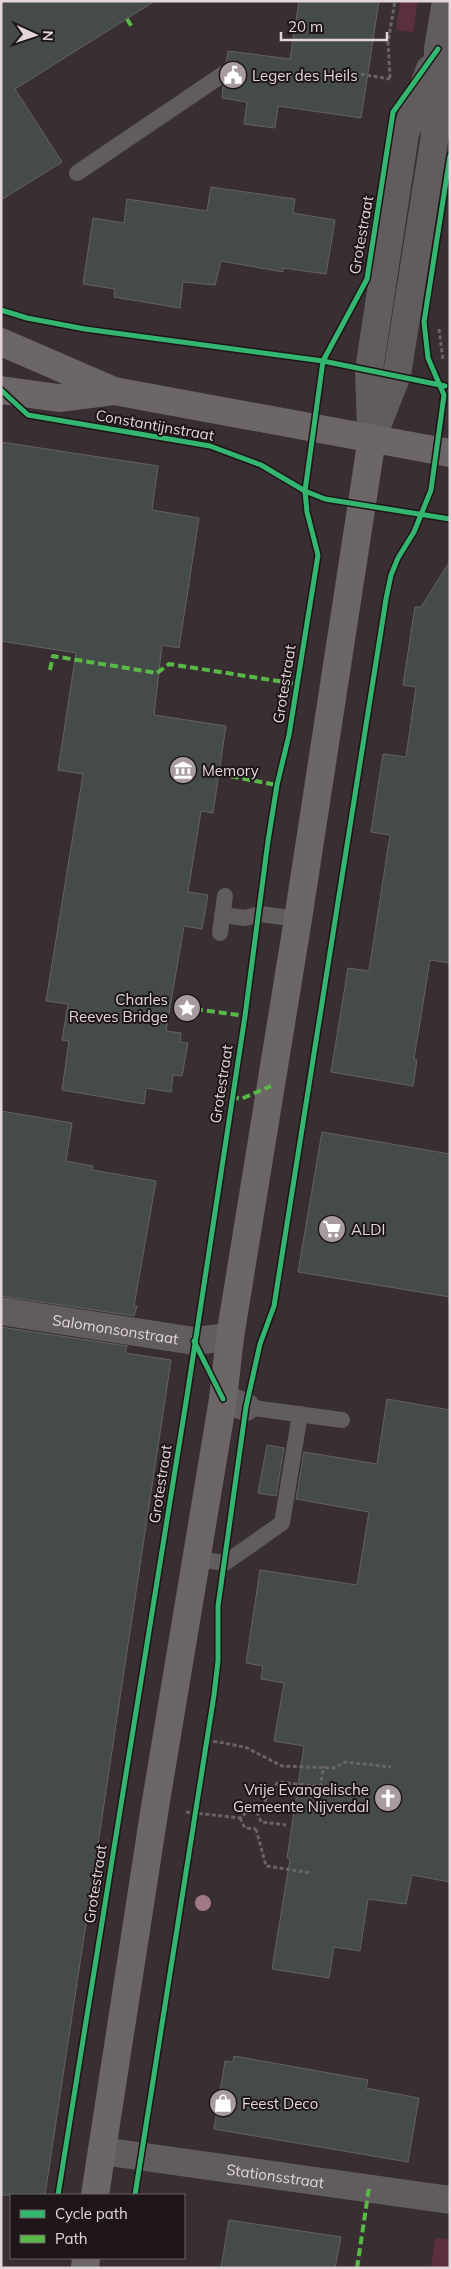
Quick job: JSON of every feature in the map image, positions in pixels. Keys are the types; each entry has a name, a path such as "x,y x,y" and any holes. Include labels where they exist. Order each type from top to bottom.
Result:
{"street":[{"path":"95,2194 155,1807 196,1559 234,1403 230,1337 298,919 372,438 397,375 435,136 444,50 446,1"},
{"name":"Constantijnstraat","path":"1,342 114,391 450,453"},
{"name":"Constantijnstraat","path":"1,390 59,398 114,391"},
{"name":"Salomonsonstraat","path":"1,1311 194,1341 230,1337"},
{"name":"Stationsstraat","path":"102,2152 450,2200"}],"lane":[{"path":"77,173 225,73"},
{"path":"220,933 225,896"},
{"path":"222,915 245,918 260,914 298,919"},
{"path":"234,1403 342,1420"},
{"path":"196,1559 225,1563 282,1524 300,1414"}],"path":[{"path":"391,87 388,42 395,1"},
{"path":"348,72 390,78"},
{"path":"206,1749 208,1731"},
{"path":"207,1740 245,1747 282,1766 324,1766 334,1768 345,1762 391,1767"},
{"path":"257,1812 278,1782 322,1787 324,1766"},
{"path":"194,1823 197,1804"},
{"path":"155,1807 240,1818"},
{"path":"240,1818 248,1810 257,1812"},
{"path":"257,1812 261,1822"},
{"path":"240,1818 245,1828 256,1829"},
{"path":"261,1822 286,1825"},
{"path":"256,1829 261,1822"},
{"path":"256,1829 266,1866 312,1873"}],"shaded area":[{"path":"400,1 418,1 413,32 396,30"},
{"path":"435,2238 450,2240 450,2268 431,2268"}],"building":[{"path":"1,1 155,1 15,89 62,162 1,200"},
{"path":"299,1 379,1 361,118 278,106 275,128 244,124 247,102 222,98 223,86 231,81 235,73 233,67 226,63 228,51 290,59"},
{"path":"211,187 295,199 293,213 335,220 326,274 283,268 283,272 221,261 215,285 183,282 180,308 114,297 115,289 83,284 93,218 124,223 127,199 207,211"},
{"path":"1,442 158,466 152,510 199,518 179,648 162,645 154,715 226,726 213,813 201,811 188,892 208,895 202,929 184,926 166,1031 181,1033 180,1042 188,1043 182,1076 173,1075 171,1092 146,1088 144,1104 62,1090 69,1041 62,1040 68,1004 46,1001 83,774 58,770 76,653 1,641"},
{"path":"450,561 450,963 430,960 414,1059 417,1060 413,1086 331,1072 348,968 369,971 390,835 371,832 383,754 406,757 416,687 403,685 415,607 421,607"},
{"path":"1,1111 72,1123 66,1161 93,1166 92,1170 156,1181 134,1306 137,1306 134,1316 1,1296"},
{"path":"322,1132 450,1154 450,1297 298,1272"},
{"path":"1,1327 127,1346 125,1353 171,1360 45,2194 1,2195"},
{"path":"387,1399 450,1410 450,1882 412,1875 406,1904 368,1899 360,1951 334,1947 329,1978 272,1969 290,1859 287,1858 304,1746 274,1741 284,1683 261,1679 263,1666 246,1663 260,1570 357,1585 369,1512 296,1499 304,1452 377,1464"},
{"path":"267,1445 284,1448 276,1496 258,1493"},
{"path":"234,2056 368,2080 366,2088 419,2098 408,2162 214,2129 225,2061 233,2062"},
{"path":"229,2220 341,2237 335,2268 221,2268"}],"marked path":[{"path":"127,19 132,27"},
{"path":"50,670 53,656 157,673 169,664 297,684"},
{"path":"219,774 277,785"},
{"path":"195,1009 245,1016"},
{"path":"231,1097 241,1099 271,1086"},
{"path":"357,2268 369,2188"}],"cycle path":[{"name":"Grotestraat","path":"58,2194 187,1396 245,1016 268,841 277,785 289,735 318,555 307,512 305,491 323,361 367,279 393,112 438,49"},
{"path":"135,2194 214,1695 218,1661 218,1606 246,1407 260,1344 274,1306 386,599 391,575 398,558 414,532 431,490 444,395 428,358 424,322 450,156"},
{"path":"1,310 27,318 85,329 323,361 445,386"},
{"path":"1,390 28,415 210,446 261,465 305,491 325,499 450,519"},
{"path":"194,1341 223,1399"}],"place":[{"name":"Leger des Heils","path":"233,75"},
{"name":"Memory","path":"183,770"},
{"name":"Charles Reeves Bridge","path":"187,1008"},
{"name":"ALDI","path":"332,1229"},
{"name":"Vrije Evangelische Gemeente Nijverdal","path":"388,1798"},
{"name":"Feest Deco","path":"223,2103"}]}
